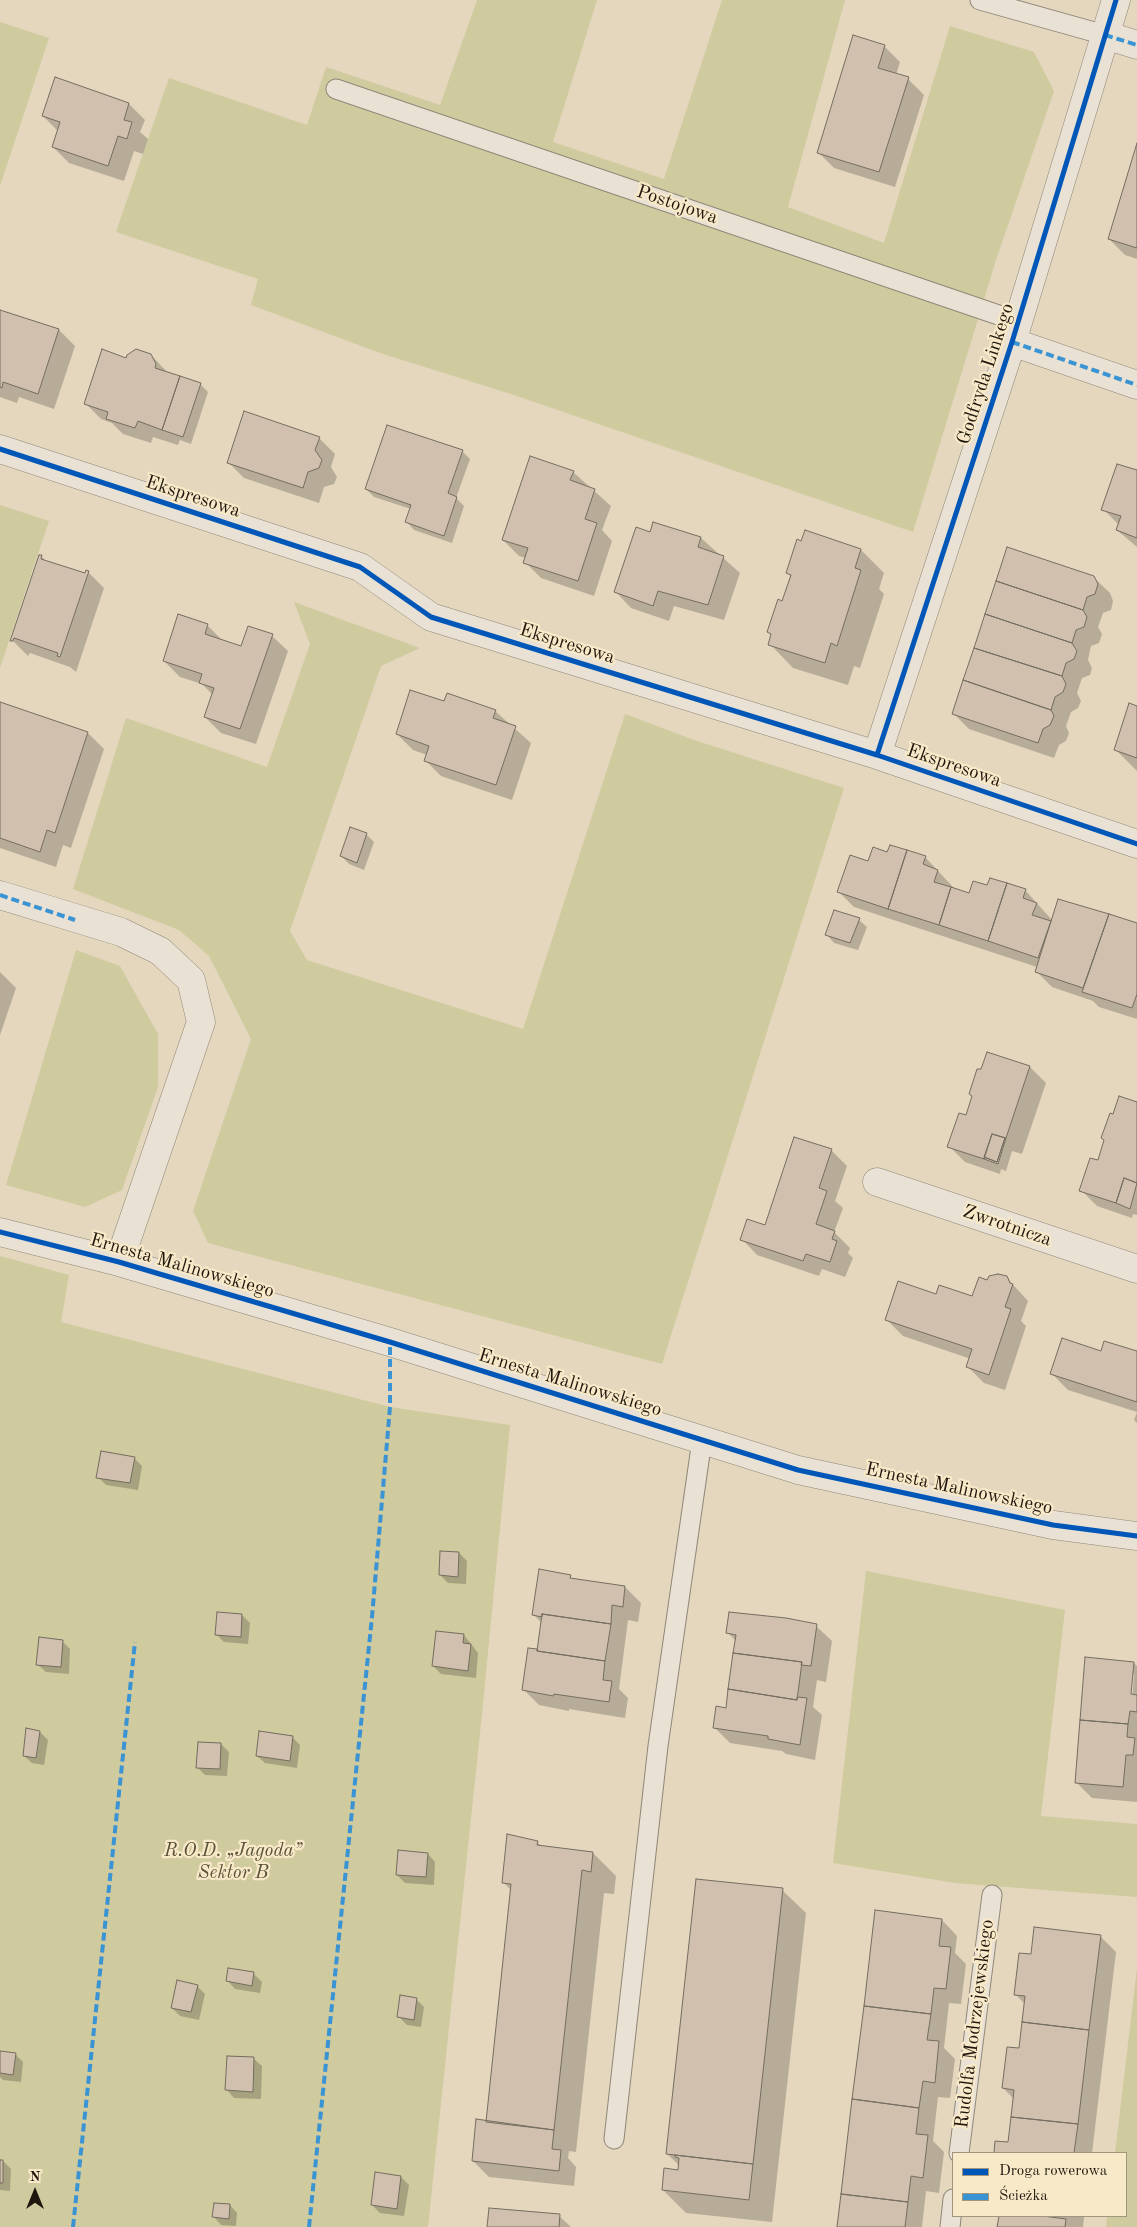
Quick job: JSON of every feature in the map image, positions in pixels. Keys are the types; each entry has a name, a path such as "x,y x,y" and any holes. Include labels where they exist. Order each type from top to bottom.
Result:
{"street":[{"name":"Godfryda Linkego","path":"877,755 1016,332 1116,0"},
{"path":"1104,36 1137,45"},
{"path":"1016,332 1137,384"},
{"name":"Ekspresowa","path":"0,449 360,567 431,617 877,755 1137,844"},
{"path":"0,895 76,920 121,932 160,951 191,980 201,1022 119,1262"},
{"name":"Zwrotnicza","path":"877,1182 1137,1270"},
{"name":"Ernesta Malinowskiego","path":"0,1232 119,1262 390,1342 798,1470 1053,1525 1137,1536"}],"lane":[{"path":"980,0 1104,36"},
{"name":"Postojowa","path":"336,88 1016,332"},
{"path":"614,2139 658,1746 702,1440"},
{"name":"Rudolfa Modrzejewskiego","path":"959,2152 992,1895"},
{"path":"950,2227 952,2208"}],"green space":[{"path":"477,0 597,0 553,142 664,179 722,0 845,0 788,207 884,243 950,26 1034,52 1054,91 996,260 913,532 514,395 380,353 251,305 258,279 116,232 169,78 307,125 326,67 440,105"},
{"path":"0,22 49,38 0,186"},
{"path":"0,505 49,521 0,668"},
{"path":"294,602 420,648 381,666 290,931 307,960 523,1029 625,714 694,740 844,788 662,1364 208,1243 193,1211 251,1039 209,956 179,930 73,889 126,718 267,767 310,644"},
{"path":"76,950 120,966 158,1034 158,1087 122,1190 85,1207 6,1185"},
{"name":"R.O.D. „Jagoda” Sektor B","path":"0,1256 69,1275 61,1322 390,1407 510,1425 482,1714 428,2227 0,2227"},
{"path":"866,1571 1065,1610 1041,1816 1137,1824 1137,1897 955,1883 833,1863"},
{"path":"1137,1968 1137,2227 1106,2227 1107,2217 1127,2217 1127,2152 1115,2152"}],"building":[{"path":"853,35 885,45 878,68 909,77 879,172 817,153"},
{"path":"55,77 129,103 124,120 132,122 127,139 118,136 108,166 52,147 60,122 42,116"},
{"path":"1137,143 1137,248 1108,239"},
{"path":"0,310 59,329 38,394 3,382 2,388 0,387"},
{"path":"102,349 126,358 127,355 136,349 151,354 156,364 155,368 180,376 162,430 138,421 135,428 106,419 108,412 84,404"},
{"path":"180,376 201,383 183,437 162,430"},
{"path":"244,411 320,437 315,450 322,460 319,468 308,472 303,488 227,463"},
{"path":"387,425 463,450 448,493 457,497 444,536 405,522 411,505 365,489"},
{"path":"530,456 574,471 570,480 595,489 585,519 597,523 578,581 523,563 528,548 502,540"},
{"path":"1117,464 1137,470 1137,538 1116,530 1121,516 1101,510"},
{"path":"653,522 701,537 698,547 724,556 708,605 658,591 653,606 614,592 636,527 650,532"},
{"path":"805,530 861,549 855,568 861,570 837,646 831,643 825,663 768,645 771,634 767,632 778,599 782,601 791,575 786,573 797,539 801,541"},
{"path":"1007,547 1094,576 1098,584 1095,594 1087,597 1083,610 996,581"},
{"path":"39,555 42,555 41,559 85,573 86,570 89,571 60,657 57,656 58,653 14,638 13,641 10,641"},
{"path":"996,581 1083,610 1087,617 1084,627 1076,630 1072,643 985,614"},
{"path":"178,614 208,624 205,634 241,646 248,626 273,634 240,729 204,717 214,688 199,683 202,674 163,661"},
{"path":"985,614 1072,643 1077,651 1074,659 1066,663 1062,676 974,648"},
{"path":"974,648 1062,676 1066,684 1063,692 1055,697 1051,710 963,680"},
{"path":"963,680 1051,710 1054,716 1050,725 1043,729 1038,743 952,714"},
{"path":"410,690 444,701 447,693 496,710 493,718 516,726 496,785 424,761 429,746 396,734"},
{"path":"0,702 88,732 55,833 47,830 40,852 0,838"},
{"path":"1129,703 1137,706 1137,758 1114,750"},
{"path":"350,827 367,833 357,863 340,856"},
{"path":"890,845 907,850 888,909 837,892 850,855 868,861 873,847 887,852"},
{"path":"907,850 926,856 923,864 938,870 934,882 951,887 939,925 888,909"},
{"path":"990,878 1007,883 988,941 939,925 951,887 969,893 973,881 987,885"},
{"path":"1007,883 1026,889 1023,898 1037,903 1032,915 1051,921 1038,958 988,941"},
{"path":"1058,899 1109,914 1083,988 1035,972"},
{"path":"834,910 860,918 850,943 825,935"},
{"path":"1109,914 1137,923 1137,994 1132,1008 1082,992"},
{"path":"987,1052 1030,1066 1006,1138 992,1134 984,1159 947,1147 959,1113 966,1115 972,1096 969,1094 977,1069 981,1069"},
{"path":"1119,1096 1137,1102 1137,1183 1124,1178 1116,1203 1079,1191 1090,1158 1098,1160 1104,1140 1101,1138 1110,1113 1113,1114"},
{"path":"992,1134 1005,1138 997,1162 984,1157"},
{"path":"794,1137 832,1149 819,1188 827,1191 816,1224 835,1231 832,1239 837,1241 830,1262 806,1254 803,1261 740,1240 747,1219 765,1225"},
{"path":"1005,1138 998,1164 984,1159 984,1157 997,1162"},
{"path":"1124,1178 1137,1183 1130,1209 1116,1203"},
{"path":"998,1274 1007,1276 1010,1283 1013,1284 1005,1307 1011,1309 989,1375 966,1367 972,1349 885,1320 898,1281 936,1294 939,1285 972,1296 979,1277 987,1280 989,1276"},
{"path":"1062,1338 1101,1351 1104,1341 1137,1351 1137,1402 1050,1374"},
{"path":"101,1451 135,1457 130,1483 96,1478"},
{"path":"440,1551 459,1552 458,1577 439,1575"},
{"path":"539,1569 571,1575 570,1578 625,1586 623,1607 612,1605 611,1624 542,1614 542,1617 532,1615"},
{"path":"217,1612 242,1614 241,1637 215,1635"},
{"path":"729,1612 786,1618 817,1624 811,1666 801,1665 802,1662 733,1653 736,1635 726,1633"},
{"path":"542,1614 611,1624 605,1661 537,1651"},
{"path":"436,1631 464,1634 463,1643 471,1644 468,1671 432,1666"},
{"path":"39,1637 63,1640 61,1667 36,1665"},
{"path":"528,1648 605,1661 603,1680 612,1681 609,1702 554,1694 553,1696 522,1690"},
{"path":"733,1653 802,1662 797,1700 728,1689"},
{"path":"1085,1657 1134,1662 1131,1694 1137,1695 1137,1712 1130,1711 1128,1724 1080,1720"},
{"path":"728,1689 797,1700 797,1697 807,1698 800,1745 768,1739 768,1736 713,1728 716,1706 726,1708"},
{"path":"1080,1720 1128,1724 1127,1737 1135,1738 1133,1755 1126,1755 1123,1787 1075,1783"},
{"path":"26,1728 40,1731 36,1758 23,1756"},
{"path":"259,1731 293,1736 290,1761 256,1756"},
{"path":"198,1742 221,1743 220,1769 196,1768"},
{"path":"507,1834 538,1841 537,1845 593,1852 591,1872 582,1870 554,2130 486,2122 511,1884 502,1883"},
{"path":"398,1850 428,1853 426,1877 396,1875"},
{"path":"696,1879 783,1888 753,2164 666,2154"},
{"path":"875,1910 942,1919 939,1946 951,1947 946,1989 934,1988 931,2014 864,2006"},
{"path":"1034,1927 1101,1935 1089,2030 1022,2022 1025,1996 1014,1995 1019,1953 1031,1954"},
{"path":"228,1968 254,1972 252,1986 226,1981"},
{"path":"177,1980 198,1985 191,2012 171,2008"},
{"path":"400,1995 417,1998 414,2020 397,2017"},
{"path":"864,2006 931,2014 927,2040 939,2041 935,2083 923,2081 919,2108 852,2099"},
{"path":"1022,2022 1089,2030 1078,2124 1011,2117 1014,2090 1002,2088 1007,2047 1019,2048"},
{"path":"0,2051 16,2053 13,2075 0,2073"},
{"path":"227,2056 254,2057 253,2092 225,2090"},
{"path":"852,2099 919,2108 916,2134 928,2135 923,2178 911,2176 908,2202 841,2194"},
{"path":"1011,2117 1078,2124 1074,2152 994,2152 995,2141 1008,2142"},
{"path":"476,2119 554,2130 552,2149 561,2150 559,2171 472,2161"},
{"path":"675,2155 753,2164 749,2200 662,2190 664,2168 678,2170 679,2158 675,2157"},
{"path":"0,2160 3,2160 3,2183 0,2183"},
{"path":"375,2172 401,2176 397,2209 371,2205"},
{"path":"841,2194 908,2202 905,2227 837,2227"},
{"path":"214,2203 230,2204 229,2219 212,2217"},
{"path":"489,2208 560,2214 559,2227 487,2227"},
{"path":"999,2217 1051,2217 1066,2219 1065,2227 997,2227"}],"marked path":[{"path":"1105,35 1137,45"},
{"path":"1012,342 1137,385"},
{"path":"0,895 75,920"},
{"path":"309,2227 372,1617 390,1407 390,1342"},
{"path":"73,2227 135,1642"}],"cycle path":[{"path":"877,755 1012,342 1116,0"},
{"path":"0,449 360,567 431,617 877,755 1137,844"},
{"path":"0,1232 119,1262 390,1342 798,1470 1053,1525 1137,1536"}]}
